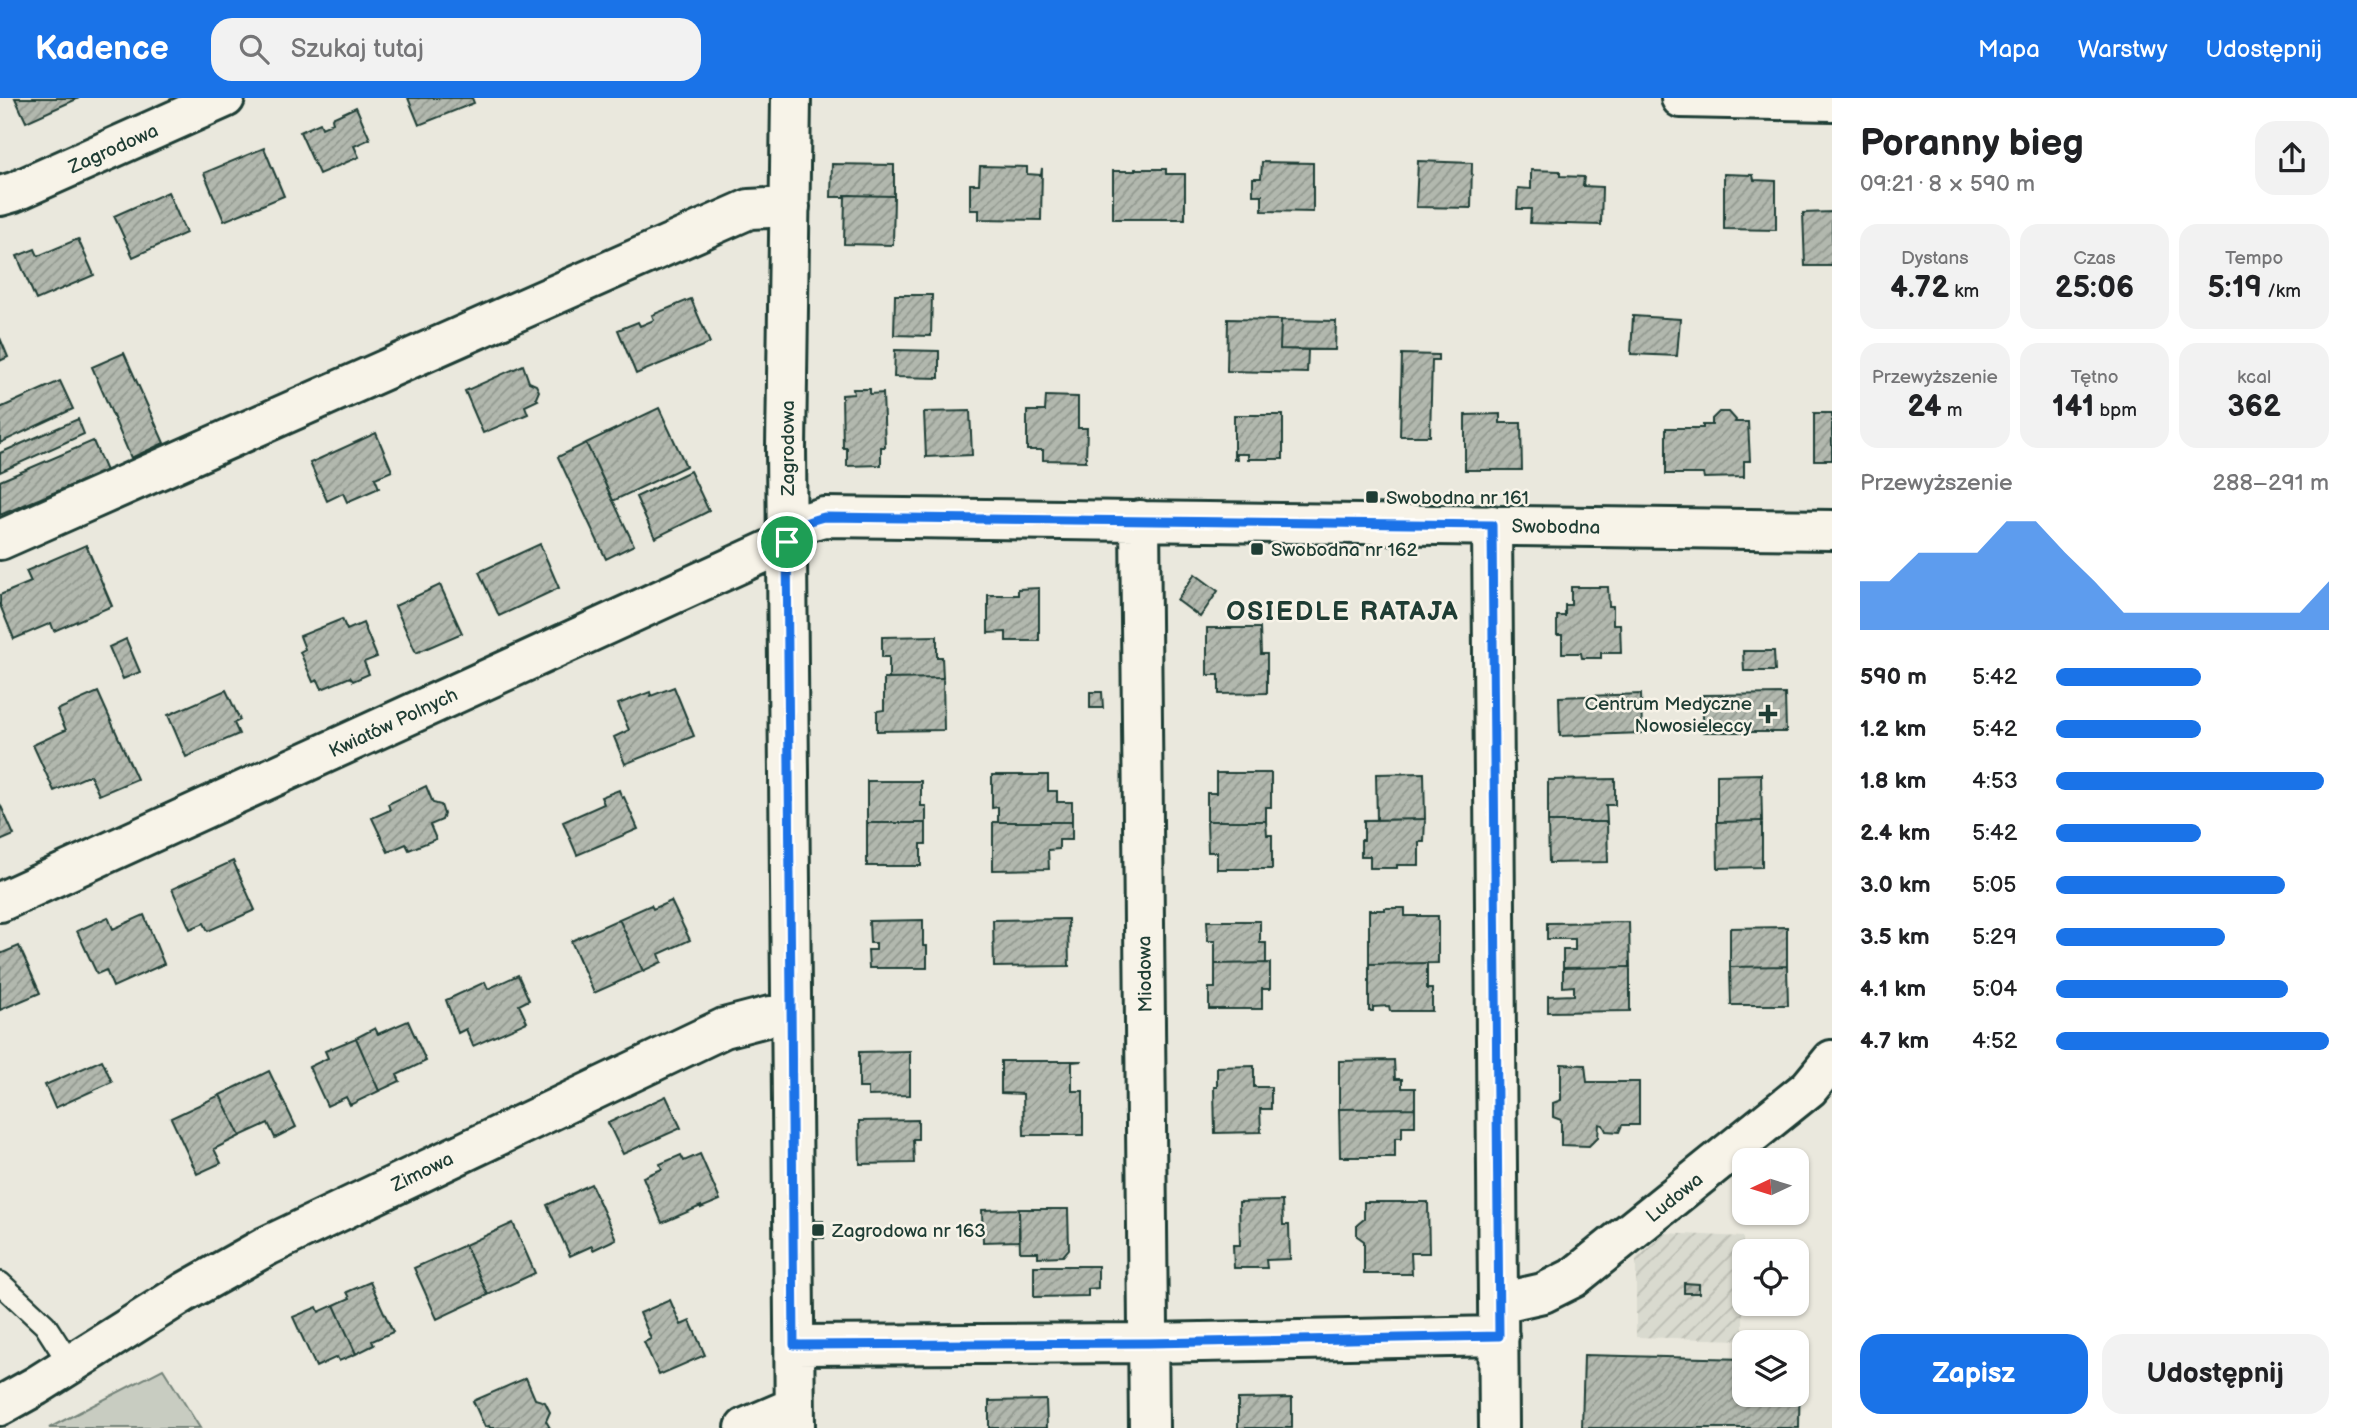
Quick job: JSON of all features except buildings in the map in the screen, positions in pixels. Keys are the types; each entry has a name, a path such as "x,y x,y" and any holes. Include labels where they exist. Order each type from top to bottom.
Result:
{"street":[{"name":"Zagrodowa","path":"0,196 225,98"},
{"name":"Zagrodowa","path":"792,98 787,542 794,1417"},
{"path":"1681,98 1832,101"},
{"path":"0,540 749,209 790,208"},
{"name":"Swobodna","path":"787,542 796,528 808,521 824,517 1832,530"},
{"name":"Miodowa","path":"1140,520 1149,1428"},
{"path":"1492,525 1499,1428"},
{"name":"Kwiatów Polnych","path":"0,902 787,542"},
{"name":"Zimowa","path":"0,1406 185,1292 267,1247 724,1028 770,1016 790,1016"},
{"name":"Ludowa","path":"794,1345 1149,1343 1499,1320 1573,1278 1809,1088 1832,1060"},
{"path":"745,1428 794,1417"}],"lane":[{"path":"0,1283 45,1325 70,1364"}],"shaded area":[{"path":"1663,1233 1743,1237 1732,1239 1732,1316 1743,1316 1743,1330 1732,1330 1732,1340 1636,1337 1636,1259"},
{"path":"163,1369 200,1428 49,1428"}],"place":[{"name":"Swobodna nr 161","path":"1372,497"},
{"name":"Swobodna nr 162","path":"1257,549"},
{"name":"Centrum Medyczne Nowosieleccy","path":"1768,714"},
{"name":"Zagrodowa nr 163","path":"818,1230"}],"district":[{"name":"OSIEDLE RATAJA","path":"1343,611"}],"route":[{"path":"824,517 1492,525 1499,1336 1149,1343 794,1345 787,542 796,528 808,521 824,517"}]}
